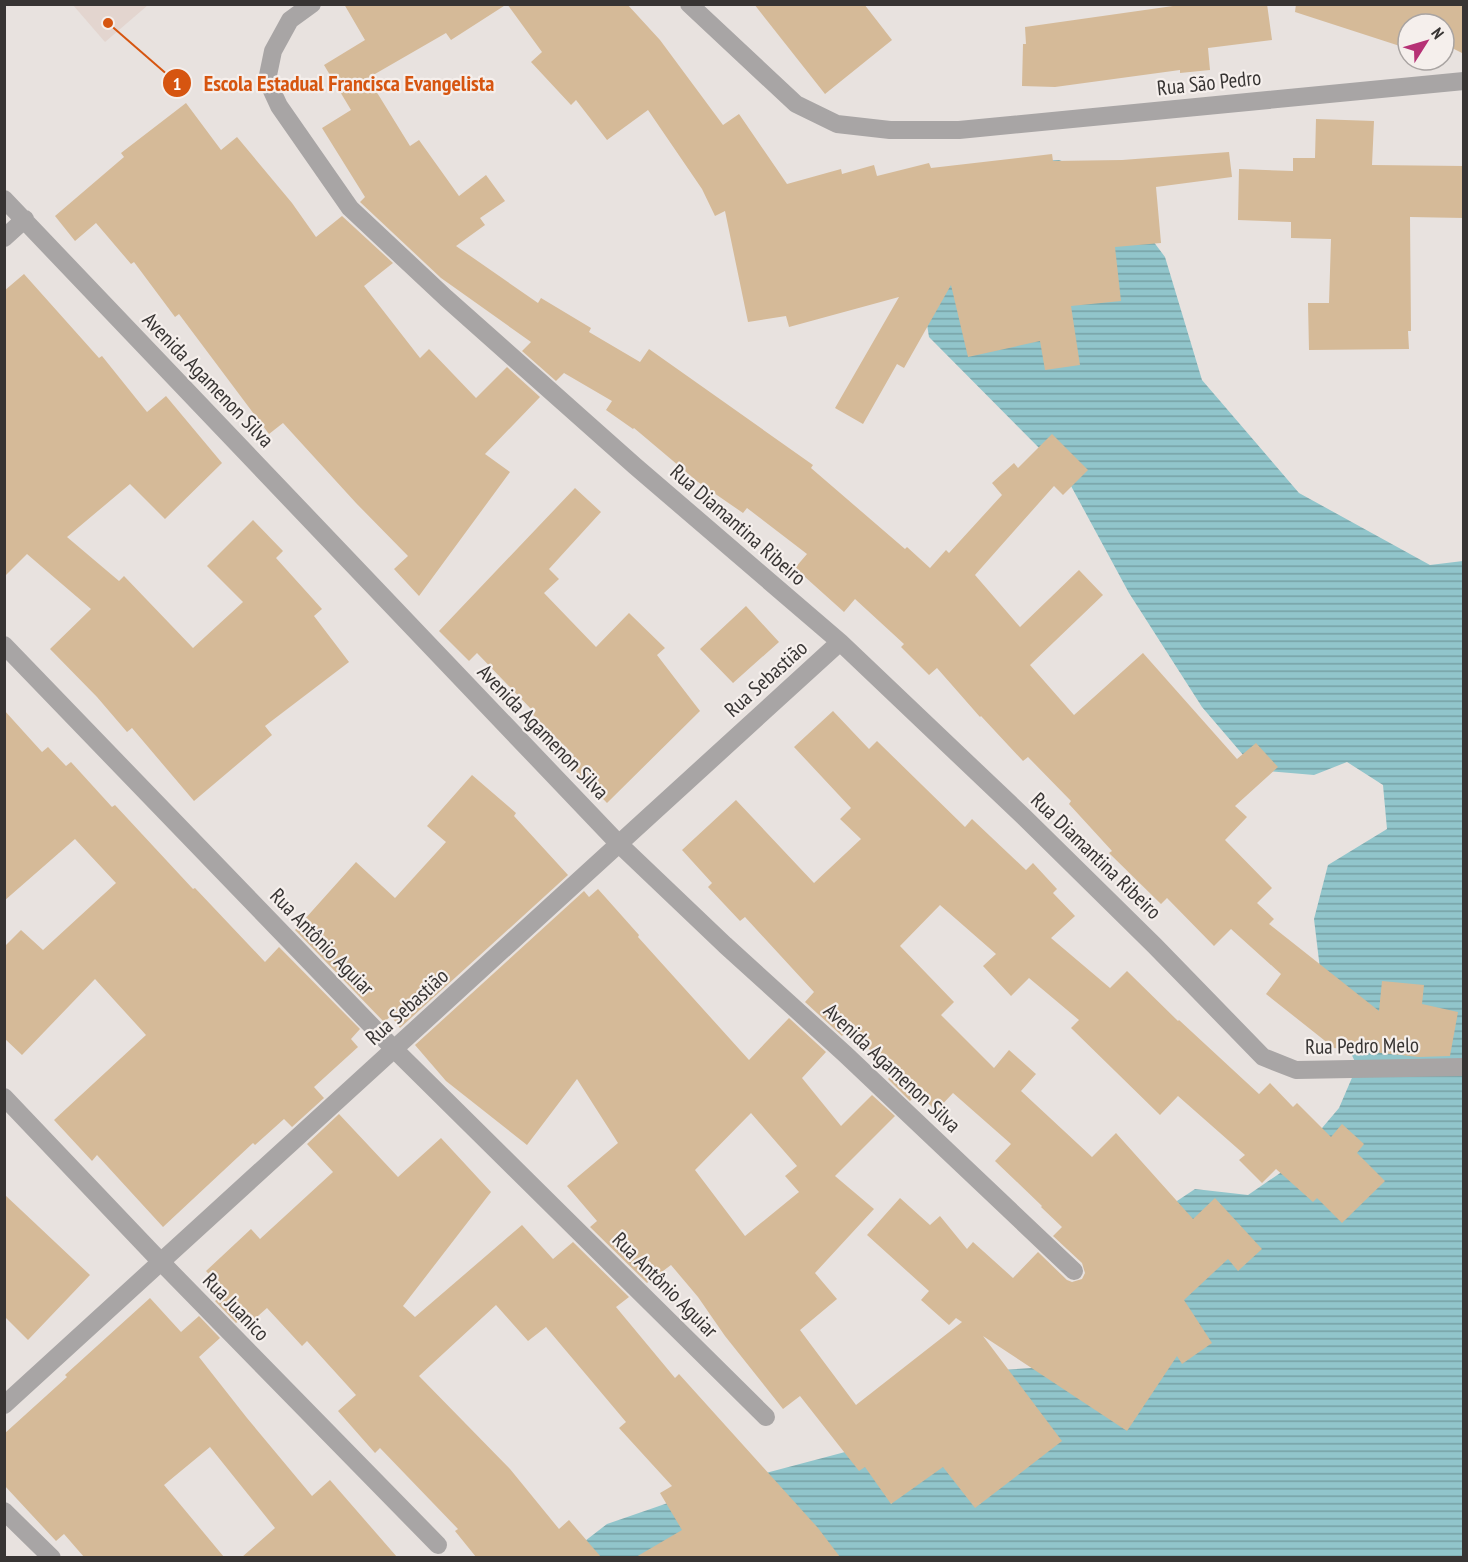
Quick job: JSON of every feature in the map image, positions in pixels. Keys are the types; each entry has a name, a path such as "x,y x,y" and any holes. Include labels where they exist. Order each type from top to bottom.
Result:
{"street":[{"name":"Rua Diamantina Ribeiro","path":"312,4 290,20 273,51 267,80 279,106 350,208 446,298 635,466 840,642 1065,857 1263,1057"},
{"name":"Rua São Pedro","path":"689,4 796,104 837,124 890,129 959,130 1464,81"},
{"name":"Avenida Agamenon Silva","path":"4,199 619,844 1074,1271"},
{"path":"4,238 25,219"},
{"name":"Rua Sebastião","path":"4,1405 840,642"},
{"name":"Rua Antônio Aguiar","path":"4,645 394,1049 766,1417"},
{"name":"Rua Pedro Melo","path":"1263,1057 1296,1070 1464,1067"},
{"name":"Rua Juanico","path":"4,1097 161,1262 438,1545"},
{"path":"4,1511 52,1557"}],"shaded area":[{"path":"73,5 148,5 105,42"}],"water":[{"path":"1059,160 1105,177 1165,257 1202,380 1299,493 1430,565 1463,561 1463,1557 563,1558 607,1524 720,1485 864,1447 969,1372 1065,1366 1171,1205 1195,1189 1248,1195 1289,1167 1339,1108 1357,1066 1323,994 1314,919 1328,865 1387,829 1383,785 1347,762 1314,775 1256,770 1202,707 1129,593 1064,473 929,337 910,218 955,167"}],"building":[{"path":"344,4 507,4 451,40 446,33 368,78 410,146 419,140 459,196 486,175 505,201 480,218 485,225 456,246 538,303 541,298 591,328 589,332 640,362 649,349 813,465 811,468 930,568 946,550 949,553 1002,495 992,483 1014,463 1018,468 1052,434 1088,470 1063,495 1054,486 975,575 1020,627 1079,570 1103,595 1030,665 1074,715 1143,653 1237,759 1256,743 1278,767 1235,806 1247,817 1225,840 1272,888 1257,903 1274,919 1269,924 1379,1011 1382,981 1424,985 1422,1004 1458,1012 1450,1056 1419,1057 1334,1048 1266,994 1281,974 1231,929 1214,946 1167,898 1161,904 1109,853 1112,851 1069,804 1071,801 1028,757 1023,761 937,668 929,675 901,647 904,644 855,599 844,612 795,568 807,554 747,508 743,513 698,482 634,428 606,410 612,401 564,373 556,381 522,351 531,342 441,278 360,202 365,197 322,128 351,110 324,65 365,40"},
{"path":"507,4 627,4 660,40 723,125 739,114 787,184 841,169 842,174 874,165 877,176 929,163 931,168 1052,154 1053,161 1122,160 1229,152 1232,177 1156,187 1161,243 1115,247 1121,301 1071,306 1080,365 1045,370 1040,341 968,357 951,285 904,368 897,364 863,424 835,408 899,297 789,327 786,316 748,322 725,211 715,216 702,189 648,110 607,140 576,100 571,105 531,62 542,52"},
{"path":"754,4 864,4 892,40 825,94"},
{"path":"1173,4 1267,4 1272,40 1208,48 1210,70 1180,73 1180,70 1055,87 1022,86 1023,44 1026,44 1025,27 1173,6"},
{"path":"1296,4 1464,4 1464,54 1456,50 1456,12 1396,12 1396,45 1295,12"},
{"path":"186,103 221,150 237,137 292,203 316,237 342,216 393,263 364,286 420,358 429,349 476,398 507,367 540,397 485,454 510,472 419,596 394,569 408,556 283,423 269,434 179,314 175,317 134,262 131,264 96,223 75,241 55,216 124,157 121,153"},
{"path":"1316,119 1374,121 1372,165 1464,166 1464,218 1410,217 1411,331 1408,331 1409,349 1309,350 1308,303 1329,303 1331,239 1291,238 1291,222 1238,220 1239,169 1293,171 1293,158 1315,158"},
{"path":"24,274 99,358 102,356 147,412 166,396 222,463 165,519 130,484 67,537 119,581 124,576 193,648 243,602 207,566 253,520 283,551 276,558 322,609 314,616 349,662 265,726 272,735 194,801 132,728 127,732 97,697 50,649 91,609 27,554 4,577 4,291"},
{"path":"575,488 601,512 549,569 559,579 544,593 596,647 629,613 665,648 657,655 700,711 607,803 567,762 574,755 531,713 533,711 477,653 469,661 439,631"},
{"path":"746,606 779,642 733,683 700,649"},
{"path":"4,710 42,752 48,747 66,766 71,762 112,807 115,805 265,962 279,947 360,1029 351,1039 358,1047 314,1087 324,1098 292,1127 284,1119 255,1145 253,1143 163,1227 97,1155 92,1161 54,1120 146,1035 95,979 22,1055 4,1038 4,947 21,930 43,950 116,883 75,839 4,901"},
{"path":"833,711 869,749 877,741 965,827 972,819 1026,870 1033,863 1057,889 1053,893 1075,916 1051,938 1110,988 1127,971 1178,1021 1259,1094 1270,1083 1293,1107 1297,1103 1331,1137 1342,1124 1364,1144 1357,1153 1385,1181 1342,1223 1317,1198 1313,1202 1276,1169 1262,1183 1239,1160 1245,1155 1178,1096 1160,1115 1071,1028 1079,1020 1029,978 1011,996 983,966 996,954 940,905 900,946 954,1002 941,1015 994,1068 1009,1050 1036,1074 1021,1091 1092,1157 1116,1133 1193,1219 1215,1198 1262,1249 1238,1271 1228,1259 1184,1300 1212,1343 1182,1364 1177,1356 1127,1431 983,1336 1062,1441 975,1508 943,1467 891,1504 865,1467 859,1471 800,1396 783,1409 671,1265 647,1283 590,1227 597,1221 567,1186 618,1143 577,1079 527,1145 446,1081 415,1045 584,891 589,897 598,889 749,1060 789,1018 826,1052 802,1078 841,1126 872,1095 895,1116 835,1176 874,1209 815,1273 837,1299 800,1330 856,1405 962,1322 956,1318 949,1325 921,1300 929,1291 867,1235 900,1198 930,1225 940,1216 967,1249 973,1242 1013,1278 1038,1252 1067,1280 1072,1282 1082,1279 1085,1273 1082,1263 1053,1236 1062,1227 995,1161 1011,1144 953,1093 936,1111 918,1093 910,1101 888,1079 893,1074 849,1028 842,1036 805,1002 814,992 745,917 740,921 708,887 712,883 682,850 736,800 814,883 861,839 840,819 851,808 794,747","holes":["751,1113 797,1166 785,1176 799,1192 745,1236 695,1170"]},
{"path":"472,775 516,813 514,816 568,875 400,1028 391,1016 384,1022 295,930 356,862 395,898 446,842 427,826"},
{"path":"339,1114 398,1177 441,1138 491,1192 403,1306 415,1317 522,1225 553,1259 573,1242 629,1297 616,1307 675,1378 679,1374 818,1528 840,1557 636,1557 682,1530 660,1493 672,1486 619,1428 626,1422 546,1327 528,1341 496,1305 419,1376 510,1469 559,1529 569,1520 601,1557 476,1557 455,1531 458,1529 380,1448 375,1453 338,1411 356,1395 307,1341 302,1346 267,1308 251,1322 245,1316 236,1323 215,1301 226,1292 206,1271 251,1229 260,1239 333,1172 307,1144"},
{"path":"4,1194 90,1275 28,1340 4,1316"},
{"path":"150,1298 181,1332 199,1316 220,1338 199,1357 247,1418 312,1496 330,1480 397,1557 242,1557 275,1528 210,1447 164,1485 224,1557 84,1557 64,1534 56,1541 4,1485 4,1434"}],"place":[{"name":"Escola Estadual Francisca Evangelista","path":"108,23"}]}
